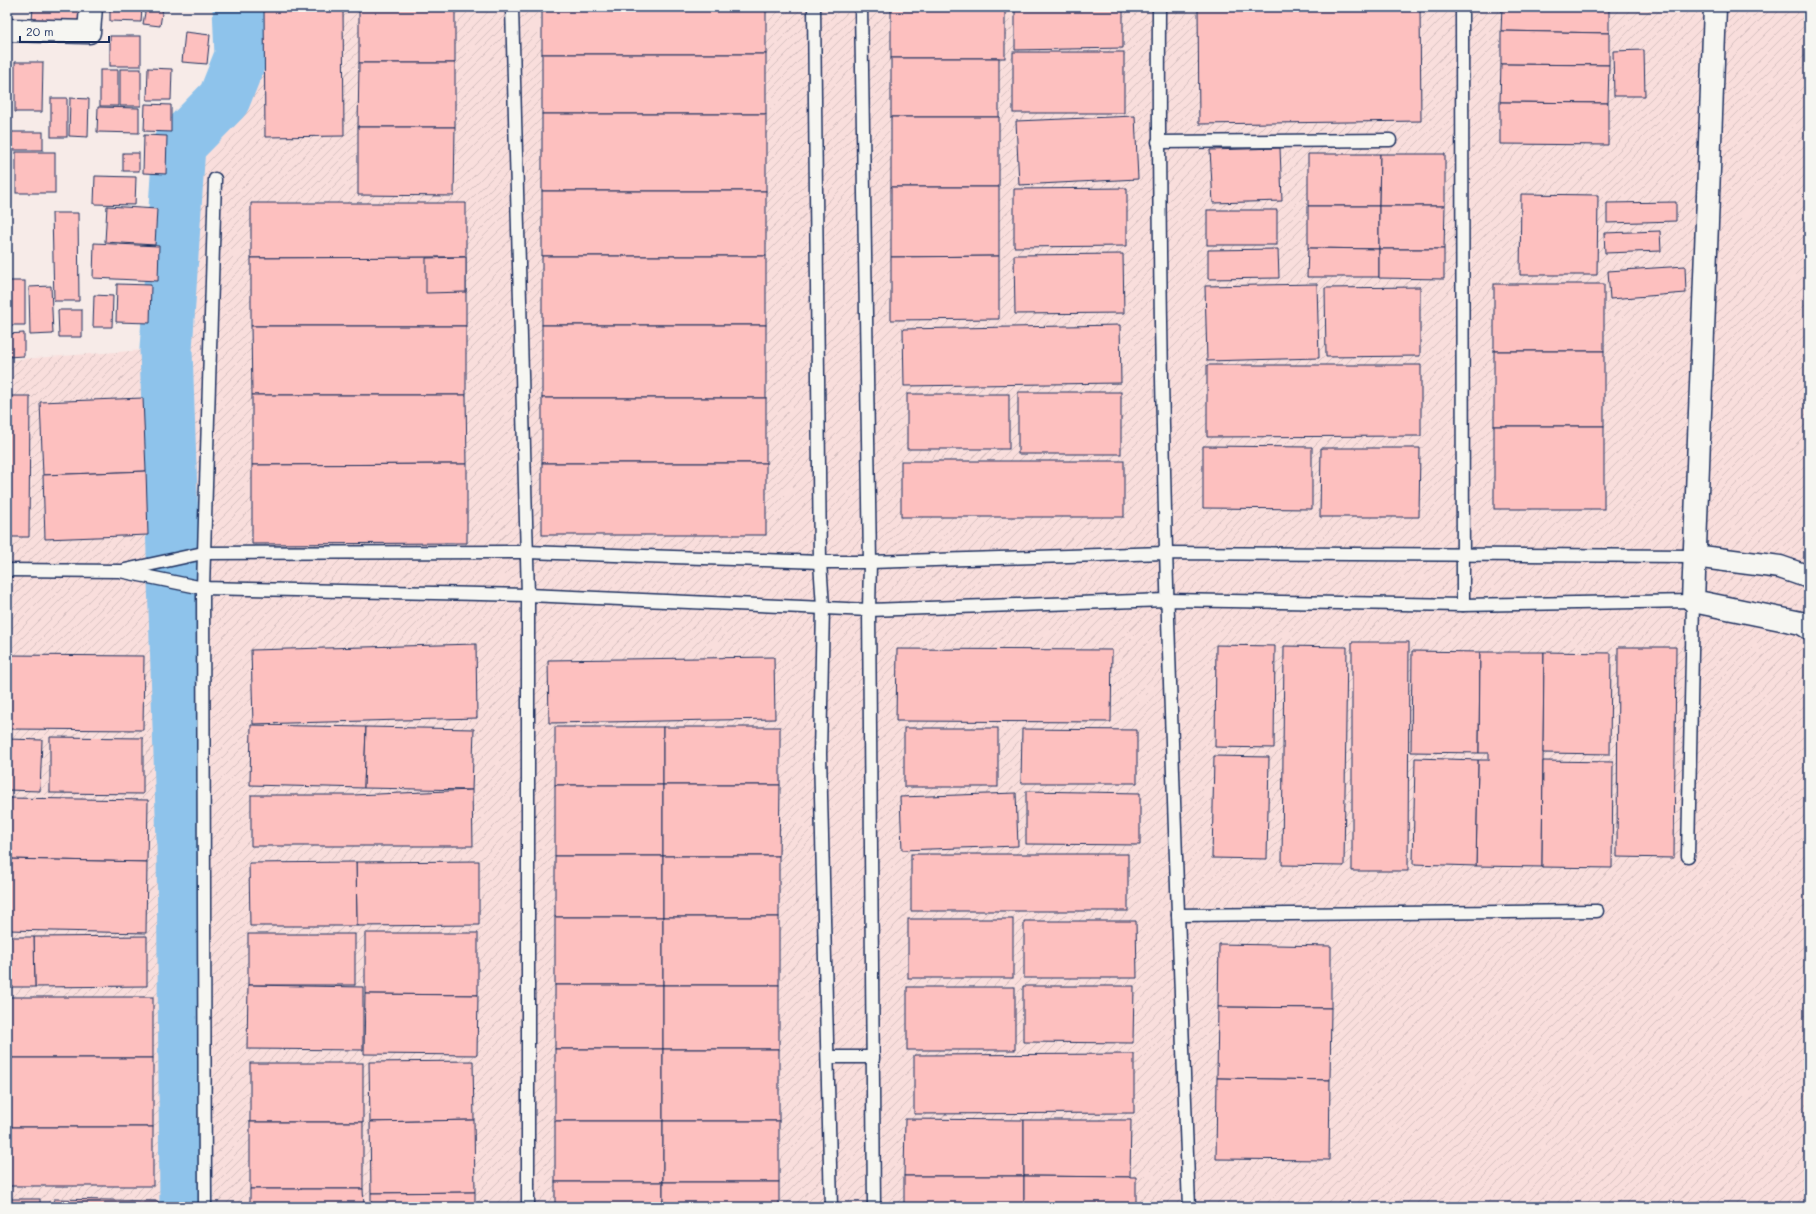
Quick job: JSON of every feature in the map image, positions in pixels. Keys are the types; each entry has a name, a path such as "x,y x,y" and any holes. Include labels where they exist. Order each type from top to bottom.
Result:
{"street":[{"path":"7,30 89,32 91,7"},
{"path":"1715,7 1693,601 1801,623 1809,628"},
{"path":"1694,556 1780,567 1809,577"}],"lane":[{"path":"512,7 528,595 528,1207"},
{"path":"814,7 820,562 823,607 820,754 831,1207"},
{"path":"861,7 870,562 869,610 874,1207"},
{"path":"1159,7 1158,142 1166,600 1189,1207"},
{"path":"1462,7 1463,605"},
{"path":"1158,142 1390,140"},
{"path":"205,1207 203,553 216,179"},
{"path":"120,571 203,553 527,552 820,562 1165,554 1694,556"},
{"path":"7,570 120,571 203,588 528,595 869,610 1166,600 1463,605 1693,601 1688,856"},
{"path":"1178,915 1597,911"},
{"path":"828,1057 873,1057"}],"shaded area":[{"path":"250,7 1809,7 1809,1207 7,1207 7,360 158,349 170,143 246,76"}],"building":[{"path":"33,7 81,7 81,22 32,21"},
{"path":"110,7 142,7 141,22 110,21"},
{"path":"146,7 163,7 160,26 143,24"},
{"path":"264,7 343,7 344,136 265,137"},
{"path":"359,7 455,7 455,63 359,63"},
{"path":"542,7 766,7 766,54 542,54"},
{"path":"891,7 1005,7 1005,58 891,58"},
{"path":"1015,7 1123,7 1123,48 1015,50"},
{"path":"1198,7 1420,7 1421,121 1199,124"},
{"path":"1502,7 1609,7 1609,33 1501,31"},
{"path":"1501,31 1609,33 1609,65 1501,64"},
{"path":"185,32 210,35 207,64 182,62"},
{"path":"110,36 141,36 141,66 110,66"},
{"path":"1644,50 1645,96 1614,96 1613,51"},
{"path":"1013,52 1124,52 1124,113 1013,113"},
{"path":"542,54 766,54 766,114 542,114"},
{"path":"891,58 999,58 999,117 891,117"},
{"path":"7,61 9,61 9,103 7,103"},
{"path":"15,62 43,62 42,112 15,112"},
{"path":"359,63 455,63 455,127 358,127"},
{"path":"1501,64 1609,65 1608,103 1500,102"},
{"path":"148,68 172,69 171,100 147,100"},
{"path":"120,69 141,69 141,106 120,106"},
{"path":"100,70 118,70 118,106 100,106"},
{"path":"51,98 67,98 67,137 51,137"},
{"path":"70,98 89,99 88,137 69,136"},
{"path":"1500,102 1608,103 1608,145 1500,144"},
{"path":"145,104 171,105 171,132 144,131"},
{"path":"98,107 139,108 139,133 97,132"},
{"path":"542,114 766,114 766,191 542,191"},
{"path":"1135,116 1138,179 1019,185 1016,121"},
{"path":"891,117 999,117 999,187 891,187"},
{"path":"358,127 455,127 454,196 358,195"},
{"path":"9,132 43,132 43,150 9,150"},
{"path":"144,135 167,136 166,174 143,173"},
{"path":"1280,148 1282,201 1213,203 1210,150"},
{"path":"16,152 55,152 55,193 16,193"},
{"path":"123,153 139,153 139,171 123,171"},
{"path":"1308,154 1380,154 1379,206 1308,206"},
{"path":"1380,154 1445,154 1445,206 1379,206"},
{"path":"95,176 136,177 135,205 94,204"},
{"path":"891,187 999,187 999,256 891,257"},
{"path":"1127,188 1127,246 1014,247 1014,189"},
{"path":"542,191 766,191 766,256 542,256"},
{"path":"1521,194 1598,195 1597,275 1520,275"},
{"path":"1676,202 1676,221 1607,223 1607,203"},
{"path":"251,203 466,203 466,257 251,258"},
{"path":"107,206 157,209 155,245 105,242"},
{"path":"1308,206 1379,206 1379,249 1308,248"},
{"path":"1379,206 1445,206 1444,249 1379,249"},
{"path":"1207,210 1277,210 1277,245 1207,245"},
{"path":"52,213 78,213 79,301 54,301"},
{"path":"1660,231 1661,251 1605,253 1604,233"},
{"path":"94,243 159,246 158,281 93,278"},
{"path":"1308,248 1379,249 1379,277 1307,277"},
{"path":"1278,249 1279,278 1208,279 1208,250"},
{"path":"1379,249 1444,249 1444,279 1379,278"},
{"path":"1123,254 1124,313 1015,314 1014,255"},
{"path":"542,256 766,256 766,325 542,325"},
{"path":"999,256 999,319 891,320 891,257"},
{"path":"466,257 466,326 251,326 251,258"},
{"path":"466,257 466,292 426,293 426,258"},
{"path":"1685,266 1686,293 1610,299 1608,271"},
{"path":"7,281 25,281 25,325 7,325"},
{"path":"117,284 151,285 150,323 116,322"},
{"path":"1317,284 1319,358 1207,361 1205,286"},
{"path":"1494,284 1604,284 1604,351 1494,351"},
{"path":"51,286 53,334 30,335 29,287"},
{"path":"1420,287 1420,356 1326,357 1325,288"},
{"path":"94,295 113,296 112,327 93,327"},
{"path":"58,310 82,310 82,337 59,337"},
{"path":"542,325 766,325 766,398 542,398"},
{"path":"1120,325 1121,383 904,386 903,329"},
{"path":"251,326 466,326 466,395 252,395"},
{"path":"24,333 24,356 7,357 7,334"},
{"path":"1494,351 1604,351 1604,426 1494,426"},
{"path":"1207,365 1421,365 1421,436 1207,437"},
{"path":"1018,392 1121,392 1121,454 1018,454"},
{"path":"907,394 1009,394 1009,449 907,449"},
{"path":"252,395 466,395 467,464 252,465"},
{"path":"7,396 30,396 29,537 7,537"},
{"path":"143,398 146,471 43,475 40,402"},
{"path":"542,398 766,398 766,463 542,463"},
{"path":"1494,426 1604,426 1604,509 1494,509"},
{"path":"1203,446 1312,447 1312,509 1203,508"},
{"path":"1321,448 1420,448 1419,517 1320,517"},
{"path":"901,461 1124,461 1124,517 901,517"},
{"path":"542,463 766,463 766,535 542,535"},
{"path":"467,464 467,543 252,544 252,465"},
{"path":"146,471 148,535 45,539 43,475"},
{"path":"1352,642 1409,642 1408,871 1352,871"},
{"path":"476,644 477,718 253,724 251,650"},
{"path":"1216,645 1275,646 1274,748 1215,747"},
{"path":"1284,646 1347,647 1344,866 1282,865"},
{"path":"1618,647 1676,647 1674,858 1617,857"},
{"path":"897,649 1112,650 1111,722 896,721"},
{"path":"1412,651 1480,652 1479,753 1411,752"},
{"path":"1480,652 1544,652 1542,867 1476,866 1478,760 1489,760 1489,753 1479,753"},
{"path":"1544,652 1611,653 1610,754 1543,753"},
{"path":"7,655 144,656 143,730 7,729"},
{"path":"774,657 775,719 549,723 548,660"},
{"path":"251,725 366,727 364,788 250,785"},
{"path":"366,727 474,729 472,790 364,788"},
{"path":"555,727 663,727 663,785 555,785"},
{"path":"663,727 780,727 780,785 663,785"},
{"path":"904,728 998,728 998,787 904,787"},
{"path":"1022,729 1137,730 1137,783 1021,783"},
{"path":"50,737 143,738 143,794 50,793"},
{"path":"7,739 42,740 40,791 7,790"},
{"path":"1214,756 1269,757 1267,859 1212,858"},
{"path":"1415,758 1478,760 1476,866 1413,864"},
{"path":"1543,761 1613,762 1612,868 1542,867"},
{"path":"555,785 663,785 663,856 555,856"},
{"path":"663,785 780,785 779,856 663,856"},
{"path":"472,790 473,846 251,846 251,795 354,795"},
{"path":"1026,791 1140,793 1140,845 1026,844"},
{"path":"1016,793 1018,846 902,850 900,797"},
{"path":"7,798 148,800 147,862 7,859"},
{"path":"911,854 1128,854 1128,911 911,911"},
{"path":"555,856 663,856 663,917 555,917"},
{"path":"663,856 779,856 779,917 663,917"},
{"path":"7,859 147,862 146,933 7,930"},
{"path":"479,861 479,925 357,926 356,862"},
{"path":"356,862 357,926 250,926 249,863"},
{"path":"555,917 663,917 663,985 555,985"},
{"path":"663,917 779,917 779,985 663,985"},
{"path":"908,919 1013,919 1013,978 908,978"},
{"path":"1024,921 1136,921 1137,978 1024,978"},
{"path":"365,933 478,933 478,995 365,994"},
{"path":"248,934 355,934 355,985 248,985"},
{"path":"147,936 147,986 35,987 34,937"},
{"path":"7,937 34,937 35,987 7,987"},
{"path":"1219,944 1331,946 1331,1008 1218,1007"},
{"path":"248,985 363,987 363,1050 247,1049"},
{"path":"555,985 663,985 663,1049 555,1049"},
{"path":"663,985 779,985 779,1049 663,1049"},
{"path":"1023,986 1134,986 1133,1043 1023,1042"},
{"path":"907,987 1015,987 1015,1050 907,1050"},
{"path":"365,994 478,995 477,1055 364,1054"},
{"path":"7,997 153,997 153,1058 7,1058"},
{"path":"1218,1007 1331,1008 1330,1080 1217,1078"},
{"path":"555,1049 663,1049 663,1121 555,1121"},
{"path":"663,1049 779,1049 779,1121 663,1121"},
{"path":"1134,1054 1134,1113 914,1114 914,1055"},
{"path":"7,1058 153,1058 153,1127 7,1127"},
{"path":"473,1061 474,1120 370,1122 369,1062"},
{"path":"250,1063 363,1063 363,1122 250,1122"},
{"path":"1217,1078 1330,1080 1329,1160 1216,1159"},
{"path":"905,1119 1024,1120 1024,1176 904,1176"},
{"path":"474,1120 475,1192 371,1193 370,1122"},
{"path":"1024,1120 1131,1120 1130,1177 1024,1176"},
{"path":"555,1121 663,1121 663,1182 555,1182"},
{"path":"663,1121 779,1121 779,1182 663,1182"},
{"path":"250,1122 363,1122 363,1189 250,1189"},
{"path":"7,1127 153,1127 153,1186 7,1186"},
{"path":"904,1176 1024,1176 1024,1207 904,1207"},
{"path":"1024,1176 1136,1177 1136,1207 1024,1207"},
{"path":"555,1182 663,1182 663,1207 555,1207"},
{"path":"663,1182 779,1182 779,1207 663,1207"},
{"path":"250,1189 363,1189 364,1207 250,1207"},
{"path":"475,1192 475,1207 371,1207 371,1193"},
{"path":"7,1199 40,1199 40,1207 7,1207"},
{"path":"54,1199 158,1201 158,1207 53,1207"}],"waterway":[{"path":"186,1207 183,842 166,350 179,145 224,99 241,56 239,7"}]}
